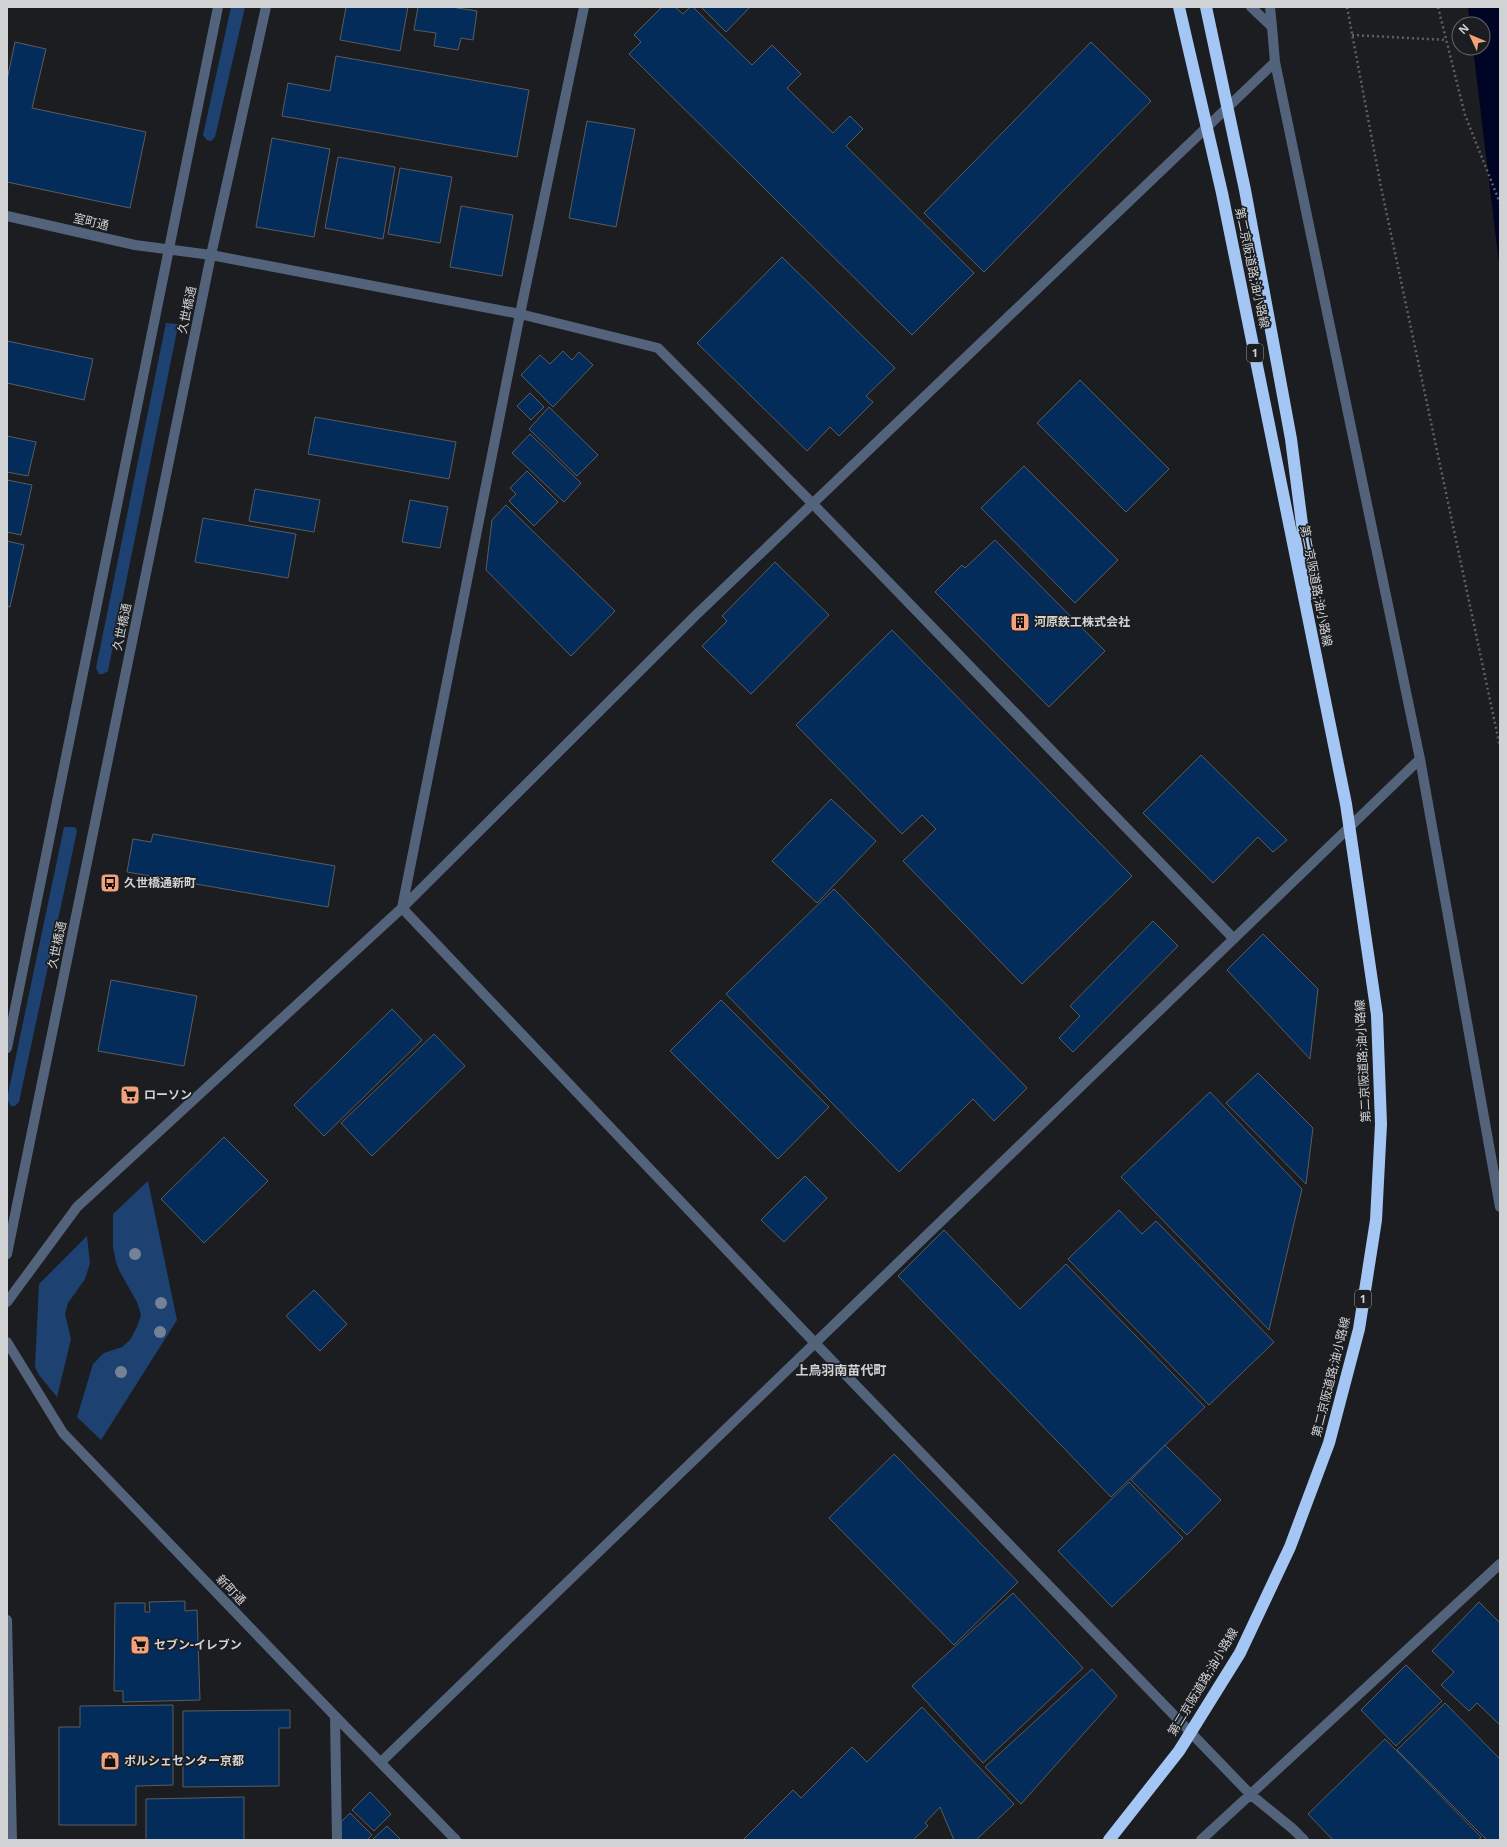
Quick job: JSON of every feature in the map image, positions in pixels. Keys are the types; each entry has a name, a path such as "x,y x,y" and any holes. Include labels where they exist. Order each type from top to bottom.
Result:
{"highway":[{"name":"第二京阪道路;油小路線","path":"1109,1840 1179,1751 1240,1653 1290,1547 1326,1451 1359,1329 1376,1220 1381,1124 1377,1015 1346,804 1240,278 1179,7"},
{"name":"第二京阪道路;油小路線","path":"1206,7 1245,190 1291,438 1324,700"}],"street":[{"path":"7,1048 218,7"},
{"name":"久世橋通","path":"7,1254 211,255 266,7"},
{"path":"402,908 520,314 584,7"},
{"path":"1251,7 1272,27"},
{"path":"1270,7 1275,62 1420,759 1500,1207"},
{"path":"7,1302 77,1207 402,908 690,620 1275,62"},
{"name":"室町通","path":"7,216 135,245 170,248 211,255 520,314 658,348 812,503 1234,939"},
{"path":"381,1762 1420,759"},
{"path":"402,908 815,1343 1250,1794 1293,1829 1304,1840"},
{"name":"新町通","path":"7,1342 63,1433 456,1840"},
{"path":"1201,1840 1500,1564"},
{"path":"7,1620 12,1840"},
{"path":"335,1716 337,1840"}],"path":[{"path":"1347,7 1383,194 1500,748"},
{"path":"1438,7 1465,115 1500,202"},
{"path":"1352,35 1447,40"}],"shaded area":[{"path":"231,7 245,7 215,137 211,141 207,140 203,135"},
{"path":"1468,7 1500,7 1500,272 1474,56 1491,56 1491,16 1469,16"},
{"path":"166,323 177,324 178,326 108,671 103,674 99,674 96,668"},
{"path":"64,827 75,827 77,831 19,1102 15,1106 11,1106 7,1099"},
{"path":"148,1181 177,1320 101,1440 77,1417 93,1364 104,1353 122,1347 130,1340 141,1315 137,1302 116,1262 113,1247 113,1214"},
{"path":"87,1236 90,1263 85,1279 68,1303 65,1314 71,1339 57,1397 39,1375 35,1367 39,1284"}],"building":[{"path":"346,7 408,7 400,51 340,40"},
{"path":"418,7 451,7 477,11 473,40 461,38 458,50 434,46 436,33 414,30"},
{"path":"662,7 675,7 683,14 690,7 693,7 752,65 772,45 801,74 787,88 833,133 850,116 863,129 846,146 974,273 912,335 629,54 641,42 634,35"},
{"path":"701,7 750,7 726,32"},
{"path":"15,42 46,49 32,108 146,132 130,208 7,182 7,80"},
{"path":"1091,42 1151,101 984,272 924,213"},
{"path":"336,56 529,90 517,157 282,116 288,83 330,91"},
{"path":"587,121 635,129 616,227 569,218"},
{"path":"272,138 330,149 314,237 256,227"},
{"path":"338,157 395,167 383,239 325,228"},
{"path":"400,168 452,177 440,243 388,234"},
{"path":"461,206 513,215 502,276 450,267"},
{"path":"782,257 895,368 866,396 873,402 839,436 830,427 807,451 697,343"},
{"path":"7,341 93,359 84,400 7,383"},
{"path":"563,351 572,360 579,352 593,365 553,407 521,375 540,355 550,364"},
{"path":"1080,380 1169,469 1126,512 1037,423"},
{"path":"530,393 544,407 531,420 517,406"},
{"path":"549,407 598,455 577,476 529,429"},
{"path":"315,417 456,442 449,479 308,454"},
{"path":"530,434 581,483 564,502 512,453"},
{"path":"7,436 36,442 28,476 7,472"},
{"path":"1024,466 1118,560 1075,603 981,508"},
{"path":"527,471 558,502 534,526 509,501 516,494 510,488"},
{"path":"7,480 32,485 21,535 7,532"},
{"path":"255,489 320,500 314,532 249,521"},
{"path":"410,500 448,507 440,548 402,542"},
{"path":"506,505 615,611 571,656 486,570 492,520"},
{"path":"203,518 296,534 288,578 195,562"},
{"name":"河原鉄工株式会社","path":"995,540 1105,651 1049,707 935,592 962,565 965,568"},
{"path":"7,541 24,545 10,607 7,606"},
{"path":"775,562 829,615 751,694 702,646 727,621 722,616"},
{"path":"892,630 1132,876 1022,984 903,861 936,829 922,815 902,834 796,725"},
{"path":"1201,755 1287,840 1273,852 1258,837 1213,883 1143,813"},
{"path":"831,799 876,841 817,903 772,861"},
{"path":"153,834 335,866 328,907 127,872 133,839 151,842"},
{"path":"834,889 1027,1088 994,1121 973,1099 899,1172 726,994"},
{"path":"1153,921 1178,946 1073,1052 1059,1038 1080,1016 1070,1006"},
{"path":"1263,934 1318,989 1310,1059 1227,970"},
{"path":"111,980 197,996 184,1066 98,1051"},
{"path":"721,1000 829,1107 778,1159 670,1051"},
{"path":"392,1009 422,1040 324,1136 294,1105"},
{"path":"434,1034 465,1066 372,1156 341,1123"},
{"path":"1258,1073 1313,1128 1306,1184 1226,1103"},
{"path":"1210,1092 1302,1189 1269,1330 1121,1177"},
{"path":"224,1137 268,1181 204,1243 161,1199"},
{"path":"805,1176 827,1198 784,1242 761,1220"},
{"path":"1119,1210 1142,1234 1156,1221 1274,1342 1209,1405 1068,1259"},
{"path":"944,1230 1020,1309 1066,1264 1205,1407 1111,1497 898,1276"},
{"path":"314,1290 347,1324 320,1351 286,1316"},
{"path":"1165,1445 1221,1500 1187,1535 1131,1480"},
{"path":"894,1454 1018,1582 954,1645 829,1518"},
{"path":"1129,1482 1183,1538 1112,1607 1058,1551"},
{"path":"1013,1593 1083,1668 983,1763 912,1686"},
{"path":"185,1601 185,1611 197,1610 200,1700 123,1702 123,1691 114,1691 115,1603 145,1603 145,1612 150,1612 149,1602"},
{"path":"1479,1602 1500,1623 1500,1725 1477,1703 1469,1711 1441,1685 1454,1672 1432,1651"},
{"path":"1406,1665 1442,1701 1396,1746 1361,1710"},
{"path":"1092,1669 1117,1696 1021,1804 985,1767"},
{"path":"1445,1703 1500,1759 1500,1840 1487,1840 1397,1750"},
{"path":"173,1705 173,1785 136,1786 136,1825 59,1825 59,1727 80,1727 80,1706"},
{"path":"922,1707 1014,1804 976,1840 954,1840 940,1807 925,1823 928,1826 913,1840 743,1840 793,1790 801,1798 852,1747 867,1762"},
{"path":"290,1710 290,1728 279,1728 279,1786 183,1787 183,1711"},
{"path":"1385,1739 1481,1837 1479,1840 1333,1840 1308,1814"},
{"path":"370,1792 391,1814 374,1831 352,1810"},
{"path":"244,1797 244,1840 146,1840 146,1799"},
{"path":"350,1813 372,1835 367,1840 341,1840 341,1822"},
{"path":"387,1826 401,1840 372,1840"}],"place":[{"name":"河原鉄工株式会社","path":"1020,622"},
{"name":"久世橋通新町","path":"110,883"},
{"name":"ローソン","path":"130,1095"},
{"name":"セブン-イレブン","path":"140,1645"},
{"name":"ポルシェセンター京都","path":"110,1761"}],"district":[{"name":"上鳥羽南苗代町","path":"841,1370"}]}
